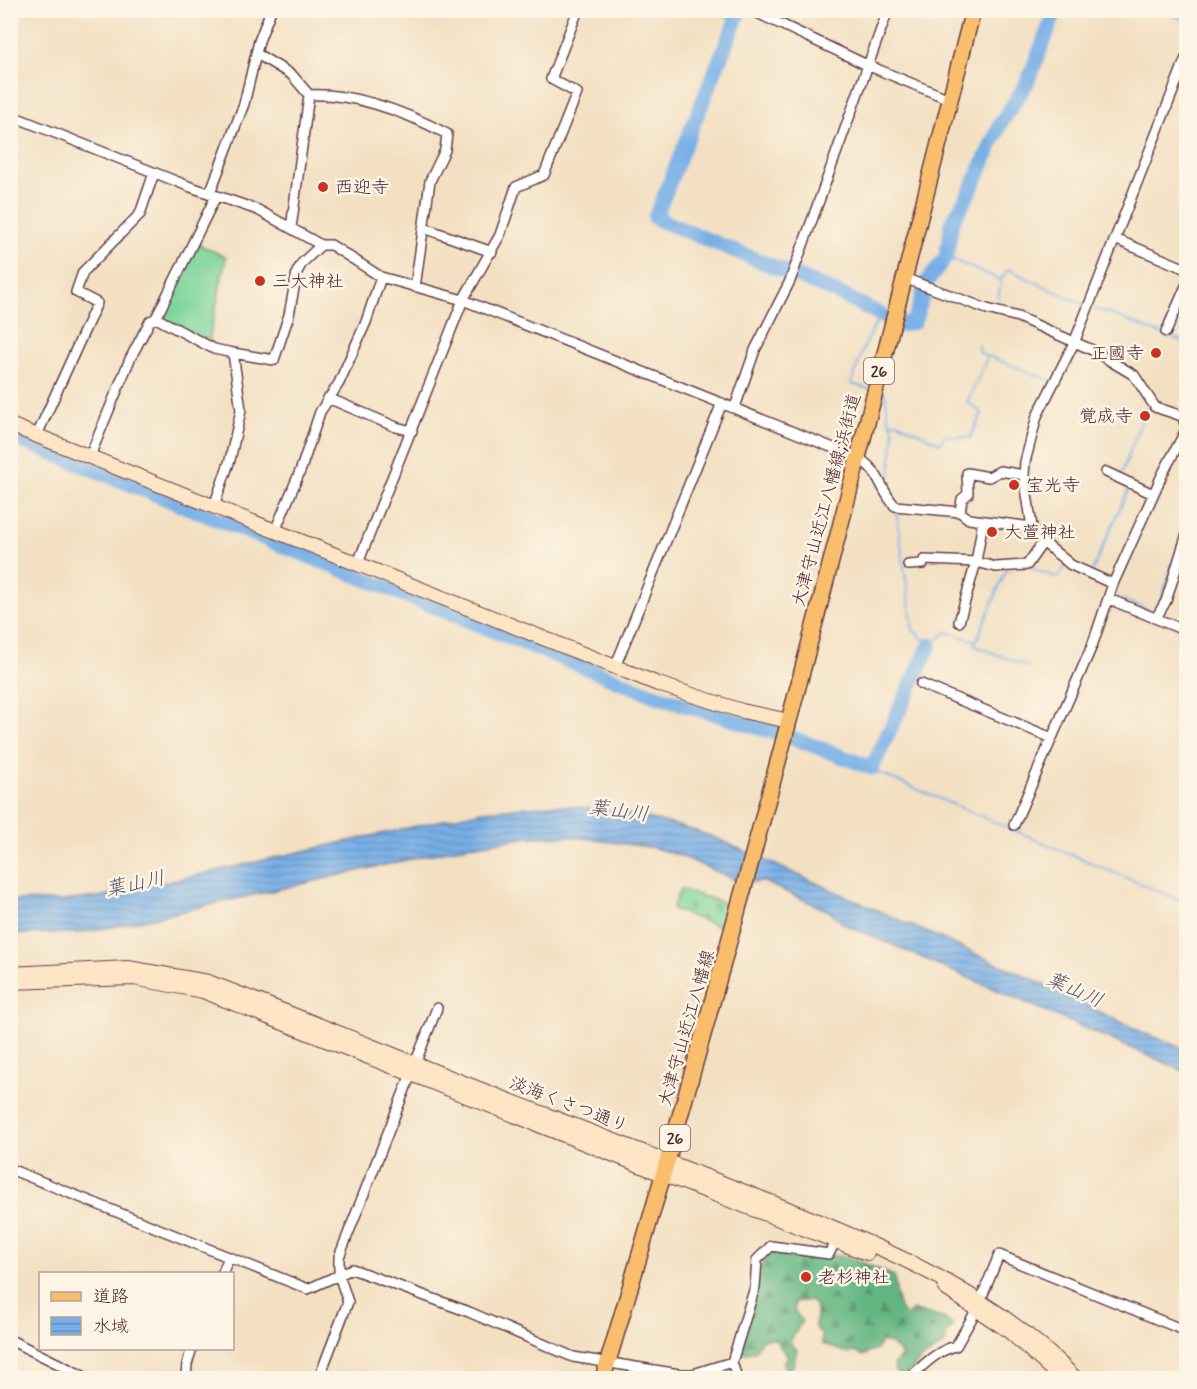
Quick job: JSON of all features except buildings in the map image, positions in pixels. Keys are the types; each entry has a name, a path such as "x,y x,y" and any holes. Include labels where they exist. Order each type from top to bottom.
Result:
{"main road":[{"name":"大津守山近江八幡線;浜街道","path":"743,895 973,10"},
{"name":"大津守山近江八幡線","path":"603,1378 667,1168 743,895"}],"street":[{"path":"90,456 130,359 150,321 156,318 213,195 244,104 271,10"},
{"path":"358,563 463,300 501,235 516,187 544,175 577,93 551,79 579,10"},
{"path":"751,10 867,65 949,99"},
{"path":"735,407 754,350 790,281 888,10"},
{"path":"257,54 292,75 309,95 344,97 378,104 421,120 447,134 445,150 430,181 415,287"},
{"path":"1113,584 1071,565 1043,542 1032,527 1024,475 1036,416 1074,343 1186,58"},
{"path":"291,228 309,95"},
{"path":"10,115 154,173 258,210 321,245 331,245 381,277 463,300 856,457 872,465 888,498 895,506 960,512 969,519 1032,527"},
{"path":"37,435 97,303 76,292 78,281 83,272 140,214 154,173"},
{"path":"424,228 492,252"},
{"path":"1115,239 1186,269"},
{"path":"156,318 214,349 274,360 288,315 297,272 302,263 321,245"},
{"path":"275,531 301,469 320,412 339,383 366,322 381,277"},
{"path":"904,278 987,309 1018,317 1134,375 1151,404 1182,416 1186,432 1180,439 1153,494 1113,584 1112,600 1014,825"},
{"path":"1166,332 1186,286"},
{"path":"214,506 230,460 241,410 233,353"},
{"path":"328,398 396,427 412,431"},
{"path":"615,667 722,403"},
{"path":"10,424 658,684 742,711 787,730"},
{"path":"960,512 962,499 968,494 967,472 989,477 1000,471 1024,475"},
{"path":"1106,472 1153,494"},
{"path":"958,622 976,562 983,521"},
{"path":"1156,618 1166,601 1186,537"},
{"path":"908,565 923,564 924,560 976,562 996,567 1027,565 1032,562 1043,542"},
{"path":"1112,600 1186,631"},
{"path":"921,684 1052,738"},
{"name":"淡海くさつ通り","path":"10,974 128,968 208,982 414,1068 937,1275 1035,1339 1075,1378"},
{"name":"淡海くさつ通り","path":"10,982 134,978 169,983 203,991 414,1068"},
{"path":"319,1378 348,1302 339,1275 339,1257 437,1008"},
{"path":"10,1169 308,1289 352,1269 469,1312 573,1357 679,1374 693,1374 732,1362"},
{"path":"737,1378 732,1362 754,1287 757,1260 771,1246 829,1254 839,1235"},
{"path":"909,1378 932,1356 944,1349 956,1346 979,1304 999,1255 1186,1331"},
{"path":"223,1272 229,1257"},
{"name":"淡海くさつ通り","path":"979,1304 1061,1378"},
{"path":"10,1340 87,1378"},
{"path":"186,1378 191,1350"}],"green space":[{"path":"198,244 226,257 209,341 159,316"},
{"path":"680,889 731,905 726,929 672,909"},
{"path":"773,1250 849,1257 894,1276 898,1303 902,1312 906,1316 913,1310 946,1320 953,1327 946,1334 946,1343 923,1358 904,1377 895,1372 894,1365 902,1355 891,1344 881,1342 877,1349 863,1356 857,1352 847,1353 822,1344 821,1333 815,1328 816,1310 811,1300 795,1302 794,1310 802,1321 790,1342 797,1350 793,1366 786,1373 783,1362 787,1358 786,1352 775,1339 762,1339 755,1352 742,1353 739,1350 761,1265"}],"water":[{"path":"552,805 634,815 713,837 1032,979 1146,1034 1186,1049 1186,1072 844,924 829,911 764,882 740,882 681,856 655,848 569,836 530,837 468,846 108,928 76,933 11,934 10,900 62,901 99,897 483,811"}],"waterway":[{"path":"726,10 738,15 655,218 840,294 901,325 914,322 927,282 946,257 952,222 971,190 1001,123 1027,83 1056,10"},
{"path":"1161,10 1186,21"},
{"path":"946,257 1001,280 1008,269 1086,306"},
{"path":"998,298 1001,281"},
{"path":"1091,308 1186,342"},
{"path":"870,389 851,384 864,347 880,315"},
{"path":"979,345 980,353 987,357"},
{"path":"891,423 897,422 940,443 945,435 970,438 982,413 967,402 988,356 1051,381"},
{"path":"881,392 885,393 888,417 894,430 889,488 894,497"},
{"path":"1121,475 1146,409 1153,409"},
{"path":"10,436 656,696 793,738 872,768 930,645"},
{"path":"1092,571 1130,486"},
{"path":"896,509 913,630 930,645 947,632 976,641 975,645 978,647 1029,667"},
{"path":"1161,600 1186,525"},
{"path":"1029,567 1058,578 1067,564"},
{"path":"977,640 1005,572 1012,570"},
{"path":"1117,598 1152,611 1156,610"},
{"path":"1107,615 1112,604"},
{"path":"872,768 874,771 1186,903"},
{"path":"1017,831 1040,776"}],"place":[{"name":"西迎寺","path":"323,187"},
{"name":"三大神社","path":"260,281"},
{"name":"正國寺","path":"1156,353"},
{"name":"覚成寺","path":"1145,416"},
{"name":"宝光寺","path":"1014,485"},
{"name":"大萱神社","path":"992,532"},
{"name":"老杉神社","path":"806,1277"}],"water label":[{"name":"葉山川","path":"619,810"},
{"name":"葉山川","path":"135,883"},
{"name":"葉山川","path":"1075,989"}]}
